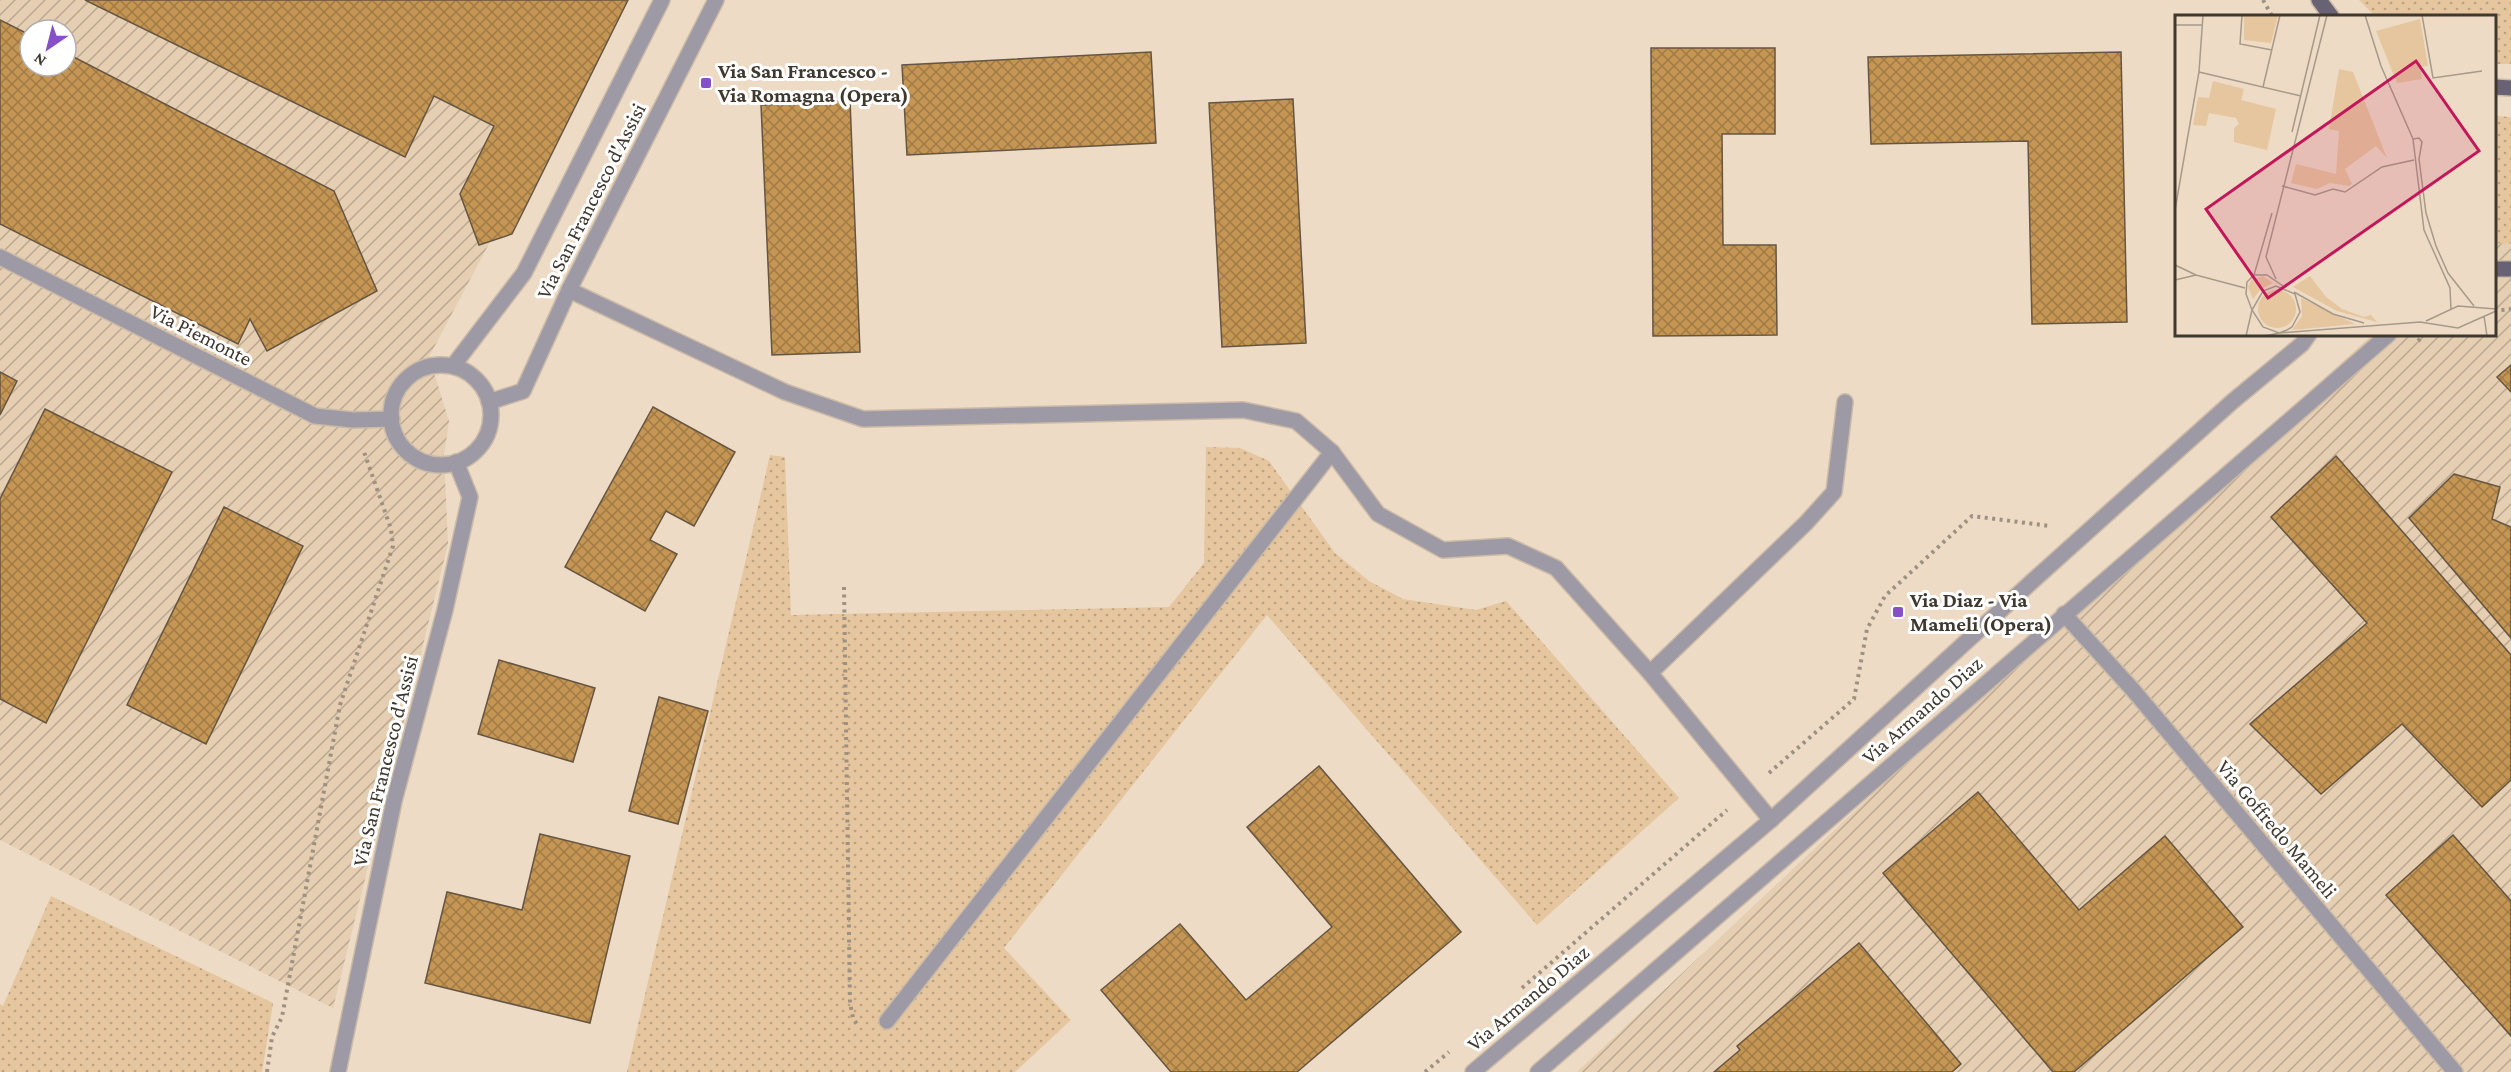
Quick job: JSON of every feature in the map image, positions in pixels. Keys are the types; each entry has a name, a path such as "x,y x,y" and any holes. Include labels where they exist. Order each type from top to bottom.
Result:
{"main road":[{"path":"2319,0 2328,15"},
{"path":"2496,87 2511,88"}],"street":[{"name":"Via San Francesco d'Assisi","path":"453,366 524,273 662,0"},
{"name":"Via San Francesco d'Assisi","path":"489,402 523,391 569,290 716,0"},
{"name":"Via Piemonte","path":"0,257 315,416 353,420 392,419"},
{"path":"569,290 785,392 863,419 1243,410 1296,421 1332,452 1378,514 1443,550 1508,546 1556,568 1650,673 1771,820"},
{"name":"Via Armando Diaz","path":"1473,1072 1771,820 2037,577 2233,401 2302,344 2308,336"},
{"name":"Via Armando Diaz","path":"1538,1072 2387,336"},
{"path":"437,365 453,366 467,372 479,382 489,402 492,411 490,427 484,441 474,453 456,462 444,465 427,463 411,455 399,442 392,419 392,409 397,392 407,378 422,369 437,365"},
{"path":"1650,673 1806,523 1834,492 1842,445 1845,402"},
{"path":"887,1021 1332,452"},
{"name":"Via San Francesco d'Assisi","path":"338,1072 394,801 445,610 470,497 456,462"},
{"name":"Via Goffredo Mameli","path":"2064,614 2141,699 2455,1072"}],"path":[{"path":"2263,0 2271,15"},
{"path":"2496,312 2511,309"},
{"path":"267,1072 272,1037 282,1017 340,705 393,546 391,529 353,420"},
{"path":"1515,994 1854,699 1867,628 1885,596 1972,516 2062,527"},
{"path":"844,587 850,1003 852,1018 859,1028 874,1030 887,1021"},
{"path":"1425,1072 1452,1049"}],"shaded area":[{"path":"0,0 618,0 429,357 449,421 444,455 448,544 333,1008 0,840"},
{"path":"2359,0 2511,0 2511,64 2496,64 2496,15 2374,15"},
{"path":"2496,116 2511,117 2511,244 2496,243"},
{"path":"2511,206 2511,1072 1577,1072 2064,614 2371,336 2496,336 2496,221"},
{"path":"1206,447 1240,448 1269,461 1335,553 1369,581 1403,599 1476,610 1506,601 1679,798 1537,925 1267,615 1004,948 1071,1020 1015,1072 627,1072 770,455 785,457 791,615 1169,607 1204,563"},
{"path":"51,896 273,1003 262,1072 0,1072 0,1004 3,1006"}],"building":[{"path":"85,0 628,0 512,234 479,245 460,194 494,126 434,96 405,157"},
{"path":"0,20 18,29 18,78 78,78 78,59 334,191 377,291 267,351 250,319 238,344 0,224"},
{"path":"1651,48 1775,48 1775,134 1722,134 1723,245 1776,245 1777,335 1653,336"},
{"path":"1151,52 1156,143 907,155 902,65"},
{"path":"2121,52 2127,322 2032,324 2028,141 1871,144 1868,57"},
{"path":"1293,99 1306,343 1222,347 1209,103"},
{"path":"850,100 860,352 772,355 761,105"},
{"path":"2511,365 2511,392 2497,377"},
{"path":"0,372 17,381 0,415"},
{"path":"653,407 735,452 694,526 666,511 650,540 677,554 645,611 565,567"},
{"path":"45,409 172,472 46,723 0,699 0,499"},
{"path":"2336,456 2511,655 2511,780 2482,807 2402,724 2321,794 2250,724 2367,623 2271,517"},
{"path":"2454,474 2500,487 2492,519 2511,527 2511,638 2409,518"},
{"path":"224,507 303,546 206,744 127,705"},
{"path":"499,660 595,688 573,762 478,734"},
{"path":"659,697 708,711 678,824 629,811"},
{"path":"1319,766 1461,932 1297,1072 1171,1072 1101,990 1180,924 1246,1000 1332,927 1247,827"},
{"path":"1978,792 2079,910 2165,836 2243,927 2074,1072 2053,1072 1883,873"},
{"path":"540,834 630,856 590,1023 425,983 447,892 522,910"},
{"path":"2453,835 2511,901 2511,1036 2386,895"},
{"path":"1859,943 1961,1064 1952,1072 1714,1072 1740,1050 1737,1046"}],"place":[{"name":"Via San Francesco - Via Romagna (Opera)","path":"706,83"},
{"name":"Via Diaz - Via Mameli (Opera)","path":"1898,612"}]}
